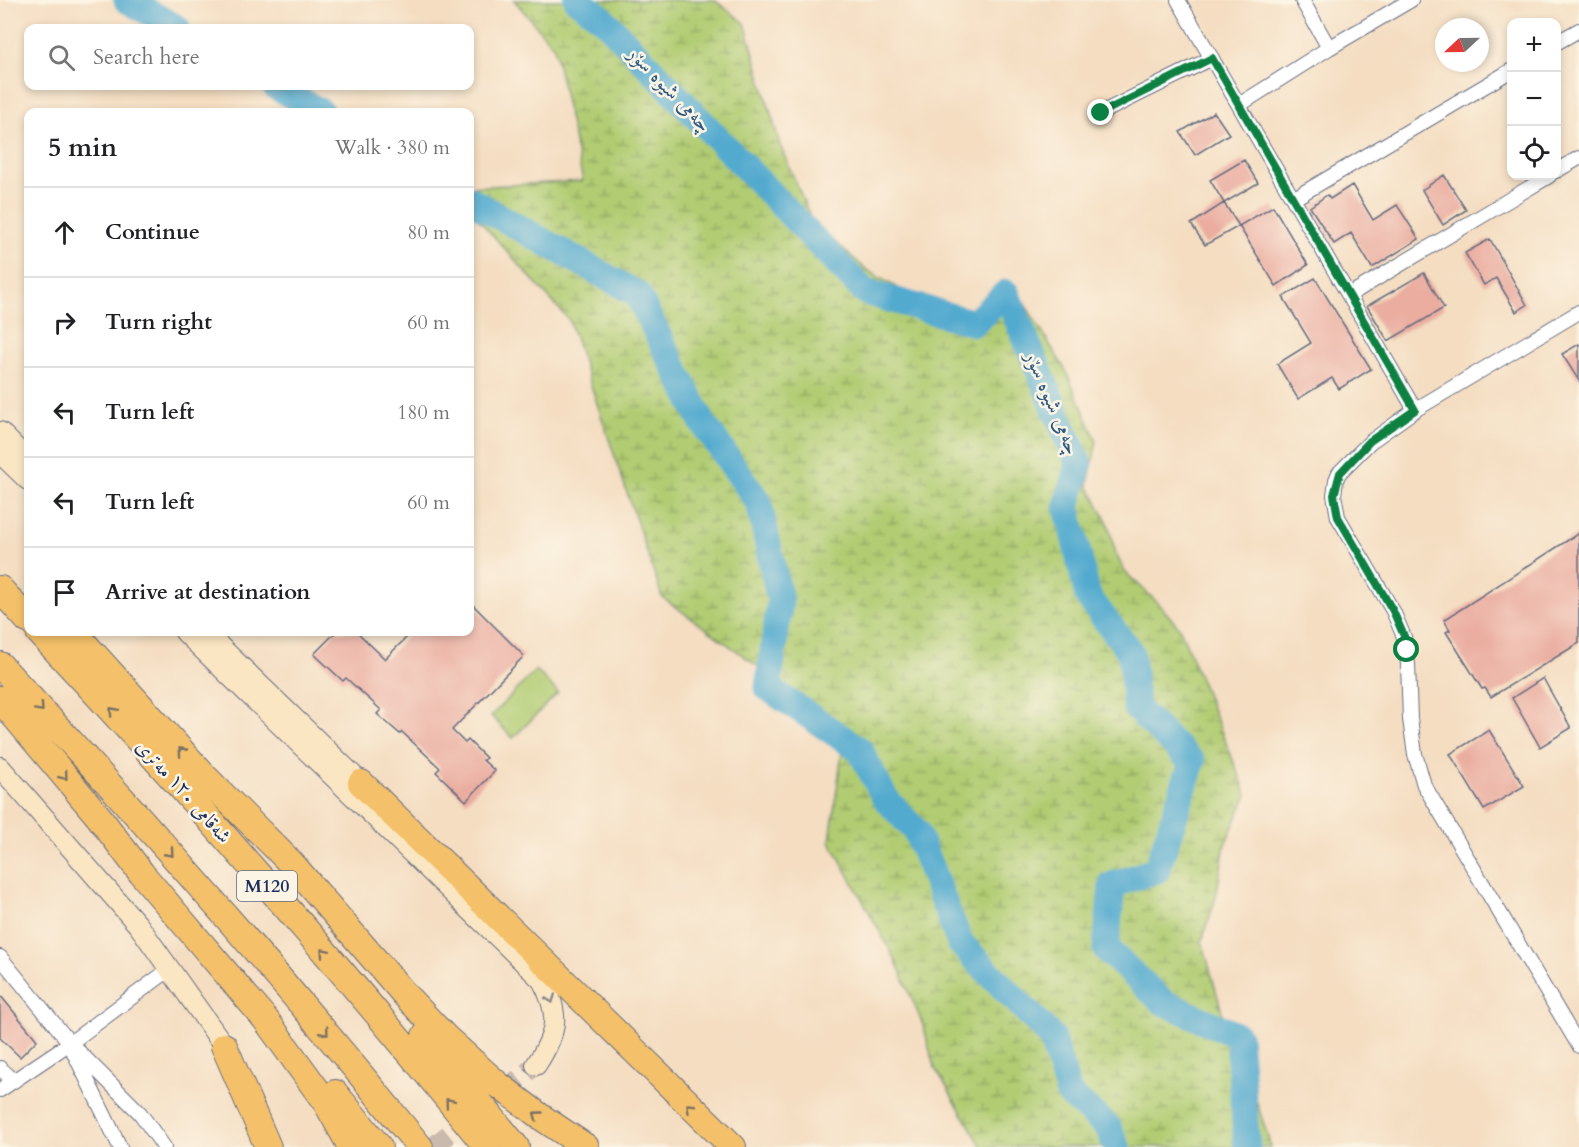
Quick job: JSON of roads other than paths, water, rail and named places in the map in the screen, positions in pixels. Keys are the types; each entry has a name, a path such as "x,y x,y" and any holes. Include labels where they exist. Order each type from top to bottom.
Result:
{"highway":[{"path":"0,572 24,593"},
{"path":"0,589 24,616"},
{"name":"شەقامی ١٢٠ مەتری","path":"43,636 250,865 487,1147"},
{"path":"76,636 205,777 339,930 516,1147"},
{"name":"M120","path":"0,665 194,880 306,1009 420,1147"},
{"path":"0,699 99,817 142,874 266,1020 327,1104 351,1147"},
{"path":"205,777 292,864 406,996 446,1038 496,1083 586,1147"},
{"path":"361,783 733,1147"},
{"path":"99,817 187,911 379,1147"},
{"path":"224,1046 268,1147"}],"street":[{"path":"1178,0 1415,410"},
{"path":"1302,0 1329,48"},
{"path":"1239,105 1411,0"},
{"path":"1561,41 1579,30"},
{"path":"1101,113 1212,58"},
{"path":"1293,199 1509,72"},
{"path":"1561,169 1579,158"},
{"path":"1349,296 1543,180"},
{"path":"1579,312 1415,410 1370,441 1340,473 1334,495 1336,510 1393,611 1404,636 1408,664 1410,720 1415,754 1424,784 1579,1046"},
{"path":"0,432 24,456"},
{"path":"0,453 24,476"},
{"path":"189,636 542,980 555,1008 555,1020 550,1043 536,1065"},
{"path":"209,636 361,783"},
{"path":"0,767 139,926 248,1080 281,1147"},
{"path":"0,957 70,1043 140,1113 164,1147"},
{"path":"0,1090 70,1043 170,969"},
{"path":"70,1043 120,1147"},
{"path":"0,1068 14,1081"}],"waterway":[{"path":"127,0 170,24"},
{"name":"چەمی شیوە سۆر","path":"577,0 602,18 865,292 974,323 1006,293 1079,465 1067,506 1088,597 1131,653 1136,708 1192,762 1157,870 1112,885 1106,949 1163,1002 1238,1036 1247,1147"},
{"path":"282,90 314,108"},
{"path":"474,202 637,294 703,423 759,503 780,601 768,688 860,750 885,798 916,831 960,943 1051,1036 1069,1094 1108,1127 1117,1147"}],"tunnel":[{"path":"433,1147 536,1065"}]}
